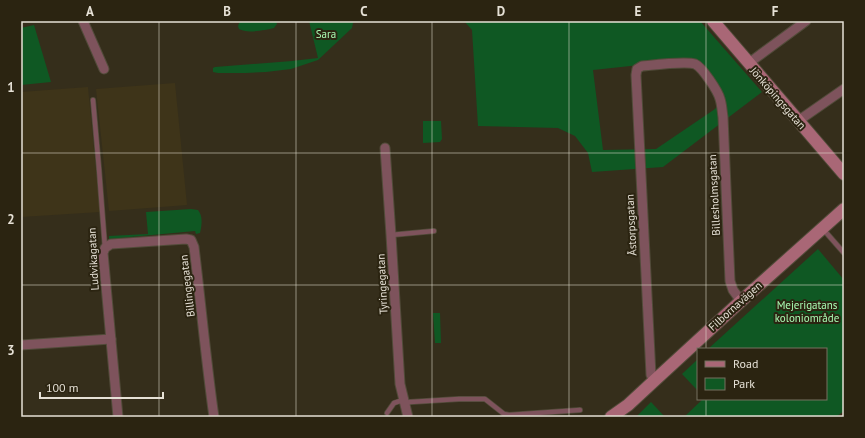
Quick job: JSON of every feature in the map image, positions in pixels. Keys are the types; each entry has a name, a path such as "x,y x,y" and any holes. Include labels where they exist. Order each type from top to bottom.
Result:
{"street":[{"path":"83,21 104,69"},
{"name":"Jönköpingsgatan","path":"712,21 844,174"},
{"path":"749,63 806,21"},
{"name":"Billesholmsgatan","path":"637,69 642,66 679,63 694,64 699,66 714,87 720,99 722,106 730,281 733,290 741,301"},
{"name":"Åstorpsgatan","path":"637,69 636,75 651,375 655,380"},
{"path":"798,121 844,89"},
{"name":"Tyringegatan","path":"385,148 400,384 408,417"},
{"name":"Filbornavägen","path":"611,417 628,405 844,209"},
{"name":"Billingegatan","path":"105,248 111,244 186,239 191,240 194,248 200,292 207,368 214,417"},
{"name":"Ludvikagatan","path":"105,248 104,253 118,417"},
{"path":"21,345 111,339"},
{"name":"Filbornavägen","path":"620,417 628,405"}],"lane":[{"name":"Ludvikagatan","path":"93,100 105,248"},
{"path":"823,228 844,253"},
{"path":"391,235 434,231"},
{"path":"388,413 394,403 479,399 485,399 504,414 509,415 580,410"}],"shaded area":[{"path":"175,83 187,205 109,211 96,89"},
{"path":"88,87 100,212 21,217 21,92"}],"green space":[{"path":"240,21 276,21 277,24 274,28 247,31 239,29 238,26"},
{"name":"Sara","path":"309,21 353,21 353,23 352,28 318,60 291,69 266,72 213,72 213,68 215,67 318,58"},
{"path":"464,21 700,21 762,92 663,167 592,172 588,153 575,136 558,128 478,126 472,30","holes":["696,59 717,84 724,97 715,109 656,149 603,150 593,70"]},
{"path":"34,25 51,82 21,85 21,28"},
{"path":"423,121 441,121 442,139 440,142 423,143"},
{"path":"191,209 198,210 201,215 202,224 200,233 196,234 195,231 109,239 109,236 148,234 146,212"},
{"name":"Mejerigatans koloniområde","path":"818,249 844,280 844,396 842,398 844,400 844,411 836,417 684,417 702,400 827,400 827,348 709,348"},
{"path":"433,313 440,313 441,343 435,343"},
{"path":"697,360 697,390 682,374"},
{"path":"651,402 665,417 636,417"}]}
